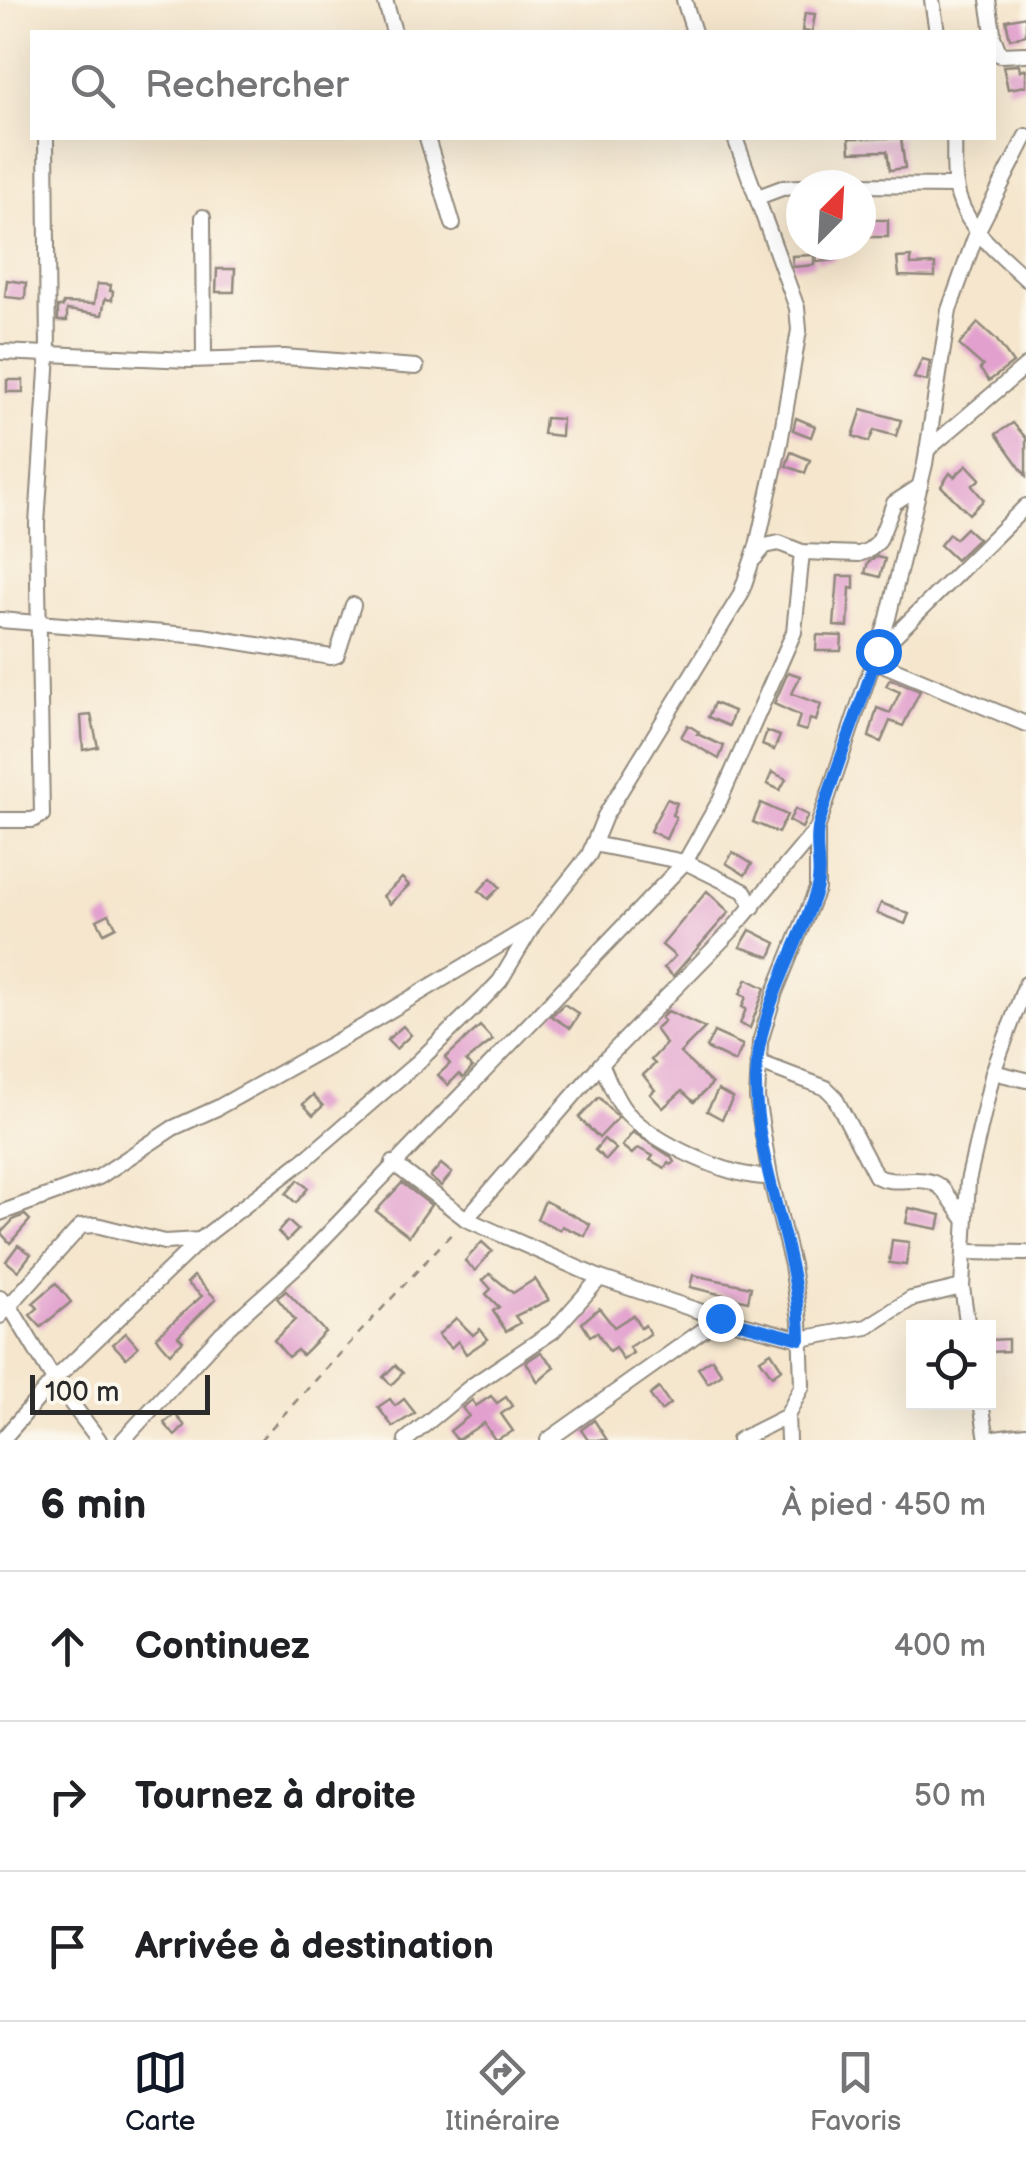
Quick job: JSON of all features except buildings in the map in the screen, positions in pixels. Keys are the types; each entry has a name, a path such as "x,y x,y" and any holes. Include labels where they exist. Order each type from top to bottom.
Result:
{"street":[{"path":"384,0 393,30"},
{"path":"684,0 693,30"},
{"path":"932,0 937,30"},
{"path":"988,0 992,30"},
{"path":"996,49 1000,54 1026,54"},
{"path":"788,1440 787,1416 802,1386 800,1339 792,1265 770,1177 757,1098 758,1062 768,1010 816,889 817,829 877,656 920,486 946,322 977,232 1026,136"},
{"path":"0,820 33,820 42,814 37,524 48,355 46,140"},
{"path":"428,140 453,224"},
{"path":"2,1440 54,1380 200,1240 308,1157 418,1062 500,981 534,924 588,856 604,816 733,612 752,562 780,443 799,330 797,308 737,140"},
{"path":"954,140 956,186 966,215 977,232 1026,279"},
{"path":"876,185 956,186"},
{"path":"758,197 786,188"},
{"path":"204,217 204,359"},
{"path":"0,352 204,359 284,357 416,367"},
{"path":"927,450 1026,366"},
{"path":"752,562 765,546 779,543 802,552 859,554 869,550 879,541 894,503 920,486"},
{"path":"877,656 1026,506"},
{"path":"123,1440 221,1334 302,1261 685,862 720,800 794,632 802,552"},
{"path":"0,620 202,636 331,658 337,655 353,605"},
{"path":"877,656 1026,724"},
{"path":"466,1219 600,1064 753,907 817,829"},
{"path":"593,844 685,862 744,891 753,907"},
{"path":"0,1213 99,1176 174,1128 364,1026 534,924"},
{"path":"967,1320 962,1286 964,1218 976,1142 993,1072 1026,984"},
{"path":"758,1062 826,1088 834,1096 876,1176 884,1180 933,1182 964,1218"},
{"path":"600,1064 621,1106 644,1130 741,1176 770,1177"},
{"path":"993,1072 1026,1080"},
{"path":"393,1163 466,1219 600,1278 720,1318 800,1339 866,1327 911,1299 962,1286"},
{"path":"99,1440 3,1306 82,1226 96,1225 164,1242 200,1240"},
{"path":"966,1252 1026,1253"},
{"path":"406,1440 473,1385 553,1331 600,1278"},
{"path":"548,1440 720,1318"},
{"path":"982,1410 987,1440 1026,1434"},
{"path":"739,1440 787,1416"}],"path":[{"path":"260,1440 466,1219"}],"route":[{"path":"720,1318 800,1339 793,1272 770,1177 756,1077 763,1026 816,889 817,829 878,651"}]}
